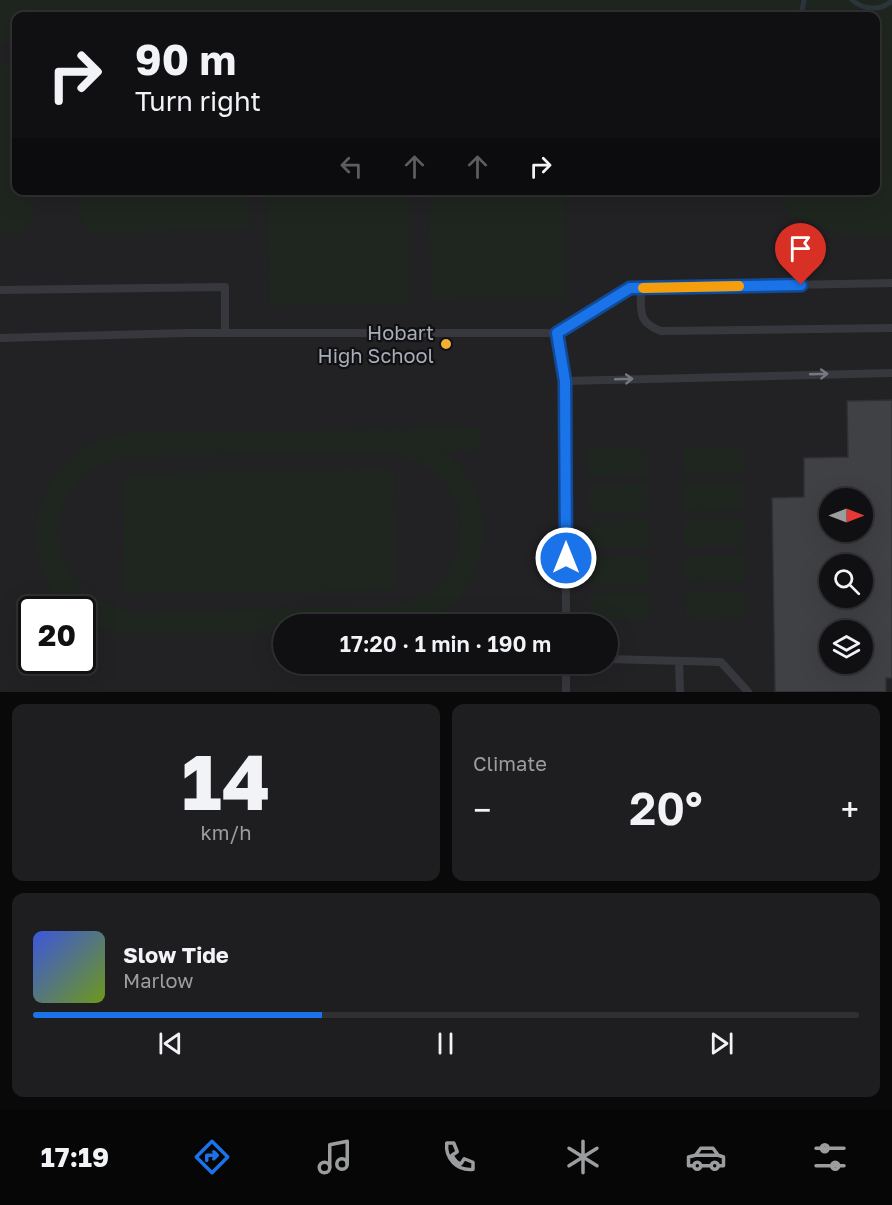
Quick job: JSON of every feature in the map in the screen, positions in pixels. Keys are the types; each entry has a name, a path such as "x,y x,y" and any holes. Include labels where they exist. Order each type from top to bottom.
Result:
{"lane":[{"path":"0,338 225,333 557,333 630,288 892,283"},
{"path":"0,290 225,287 225,333"},
{"path":"641,288 641,313 647,326 661,331 892,328"},
{"path":"557,333 565,381 566,614"},
{"path":"565,381 892,373"},
{"path":"618,659 721,662 748,692"},
{"path":"679,661 680,692"},
{"path":"566,674 566,692"}],"shaded area":[{"path":"0,0 892,0 892,238 840,235 791,215 784,195 880,195 880,12 12,12 12,43 0,43"},
{"name":"Hobart High School","path":"892,29 892,692 0,692 0,43 12,43 12,195 880,195 880,150"},
{"path":"12,64 12,195 33,195 33,220 23,233 0,234 0,65"},
{"path":"78,195 246,195 249,229 91,233 79,213"},
{"path":"268,195 408,195 410,304 270,306"},
{"path":"429,195 564,195 566,297 431,299"},
{"path":"480,428 480,450 444,451 469,479 481,509 482,549 476,569 455,602 439,614 273,614 273,631 130,634 99,628 96,626 96,597 101,601 134,612 396,606 415,599 432,588 446,574 455,558 461,539 461,520 456,501 445,483 429,469 398,453 132,456 100,465 77,482 63,506 59,532 63,558 77,582 95,596 58,596 42,570 37,549 36,527 40,505 49,485 63,466 81,450 125,433"},
{"path":"743,447 743,473 684,474 684,448"},
{"path":"647,448 647,475 589,476 588,449"},
{"path":"394,469 396,590 125,594 123,474"},
{"path":"684,483 743,483 743,510 684,511"},
{"path":"648,484 648,511 590,512 590,485"},
{"path":"648,520 649,547 590,548 589,521"},
{"path":"684,520 743,520 744,546 684,546"},
{"path":"744,555 744,582 685,583 685,556"},
{"path":"649,557 649,584 591,585 590,558"},
{"path":"685,592 744,592 745,618 686,619"},
{"path":"649,593 650,619 618,620 618,614 591,614 591,594"}],"building":[{"path":"892,400 892,678 886,678 886,692 775,692 772,498 804,497 804,458 848,457 847,401"}],"waterway":[{"path":"803,12 804,0"},
{"path":"852,0 861,6 872,8 892,1"}],"slow traffic":[{"path":"643,288 739,286"}],"place":[{"name":"Hobart High School","path":"446,344"}],"route":[{"path":"566,558 565,381 557,333 630,288 801,285"}]}
